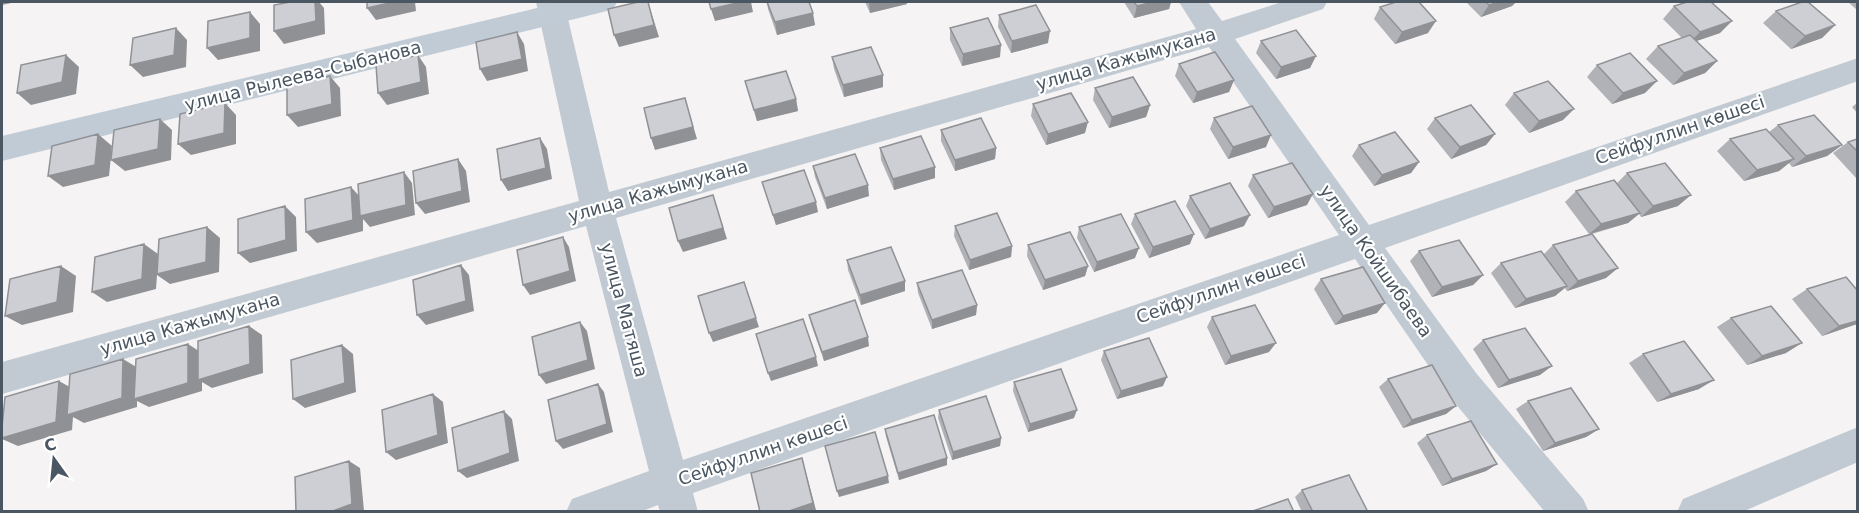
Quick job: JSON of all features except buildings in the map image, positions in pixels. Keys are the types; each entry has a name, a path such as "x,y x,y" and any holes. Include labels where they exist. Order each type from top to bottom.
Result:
{"street":[{"name":"улица Рылеева-Сыбанова","path":"2,148 552,8 603,2"},
{"name":"улица Койшибаева","path":"1193,2 1463,385 1570,512"},
{"name":"улица Кажымукана","path":"2,378 1216,34 1313,2"},
{"name":"улица Матяша","path":"552,8 597,208 675,497"},
{"name":"Сейфуллин көшесі","path":"585,512 675,497 1361,240 1857,69"},
{"path":"1696,512 1857,444"}]}
